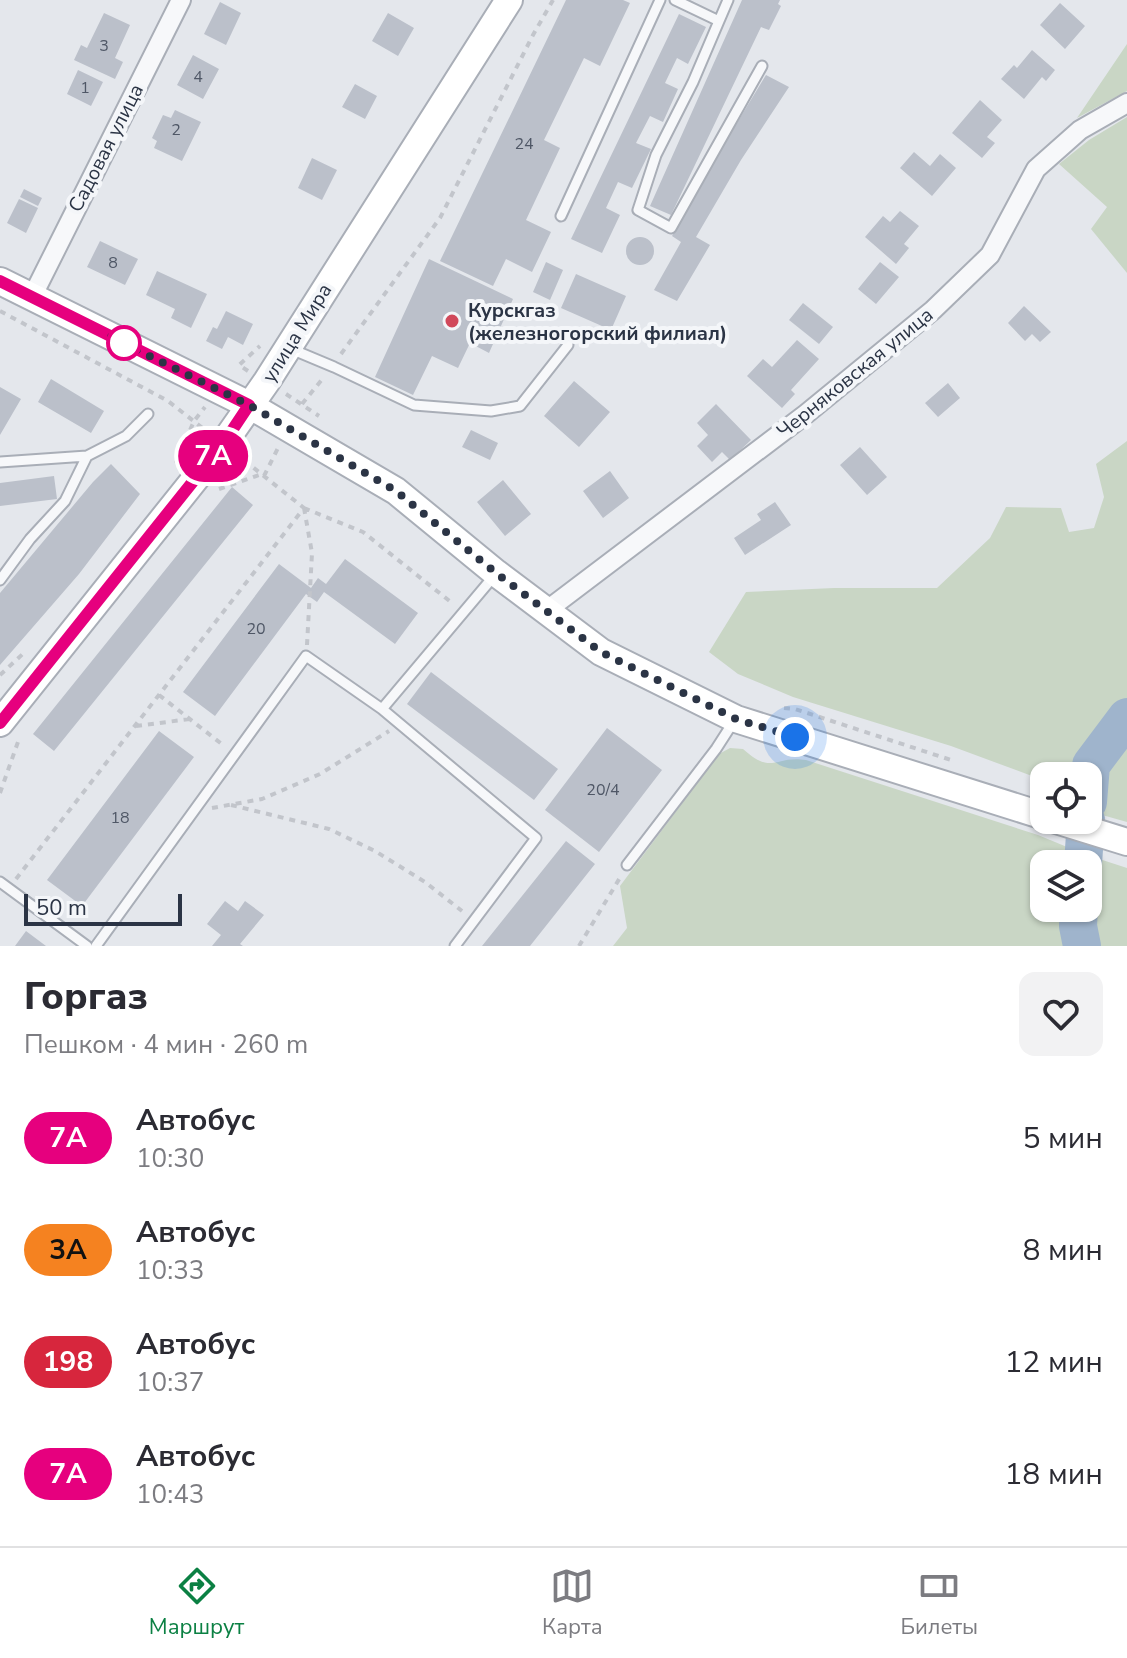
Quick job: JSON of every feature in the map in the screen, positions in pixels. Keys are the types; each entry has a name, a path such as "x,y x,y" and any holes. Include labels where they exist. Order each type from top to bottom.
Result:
{"main road":[{"name":"улица Мира","path":"9,730 267,381 509,0"},
{"path":"0,281 249,405 396,491 496,573 601,652 736,719 1030,812"},
{"path":"1101,834 1127,842"}],"street":[{"name":"Садовая улица","path":"32,297 181,0"},
{"name":"Черняковская улица","path":"546,611 806,414 933,310 990,255 1036,169 1080,130 1127,103"}],"lane":[{"path":"561,216 660,0"},
{"path":"675,0 719,21"},
{"path":"728,0 693,82 656,155 638,210 671,228 762,66"},
{"path":"287,348 333,366 414,405 491,411 520,406 568,345"},
{"path":"0,462 87,456 126,436 148,414"},
{"path":"0,580 30,539 65,501 87,456"},
{"path":"382,709 496,573"},
{"path":"96,946 306,656 382,709 536,838 455,946"},
{"path":"627,865 736,719"},
{"path":"0,882 87,946"}],"path":[{"path":"327,422 302,405 440,218 553,0"},
{"path":"0,311 168,401 304,508 363,532 463,612"},
{"path":"171,474 194,421 239,365"},
{"path":"220,488 263,475 278,449 285,425"},
{"path":"304,508 312,553 306,656"},
{"path":"9,888 304,508"},
{"path":"0,675 33,644"},
{"path":"159,695 235,755"},
{"path":"782,708 795,709 964,764"},
{"path":"134,727 190,719"},
{"path":"194,812 262,799 320,774 400,724"},
{"path":"0,793 9,730"},
{"path":"231,805 329,829 375,851 425,882 474,921"},
{"path":"579,946 627,865"}],"green space":[{"path":"1127,44 1127,91 1077,118"},
{"path":"1127,117 1127,273 1091,229 1107,207 1059,164 1089,140"},
{"path":"1127,441 1127,822 1102,815 1102,762 1030,762 1030,775 951,746 793,697 738,674 709,652 746,592 937,588 990,538 1006,507 1061,508 1069,532 1094,528 1104,497 1096,464"},
{"path":"730,748 743,749 768,763 806,760 1038,835 1074,850 1030,850 1030,922 1102,922 1102,860 1127,868 1127,946 613,946 627,928 620,886 719,754"}],"building":[{"path":"566,0 623,0 630,3 600,66 584,58 544,140 560,148 526,220 551,232 532,272 506,259 493,286 440,261"},
{"path":"742,0 780,0 778,4 781,6 769,30 761,27 671,215 650,206"},
{"path":"220,2 241,13 226,45 204,34"},
{"path":"1060,3 1085,26 1065,49 1040,25"},
{"path":"104,13 130,25 115,58 123,62 115,79 74,60 81,45 87,48"},
{"path":"388,13 414,28 398,56 372,41"},
{"path":"679,14 706,27 688,64 677,58 665,83 678,89 663,122 650,116 636,143 651,149 632,188 618,182 606,208 620,215 602,253 571,239"},
{"path":"1032,50 1055,70 1046,81 1042,77 1024,99 1001,79 1014,65 1017,68"},
{"path":"193,55 219,69 203,99 177,85"},
{"path":"78,70 103,82 91,106 67,94"},
{"path":"766,75 789,87 696,237 710,245 677,301 654,290 681,242 672,236"},
{"path":"355,84 377,96 365,119 342,107"},
{"path":"980,100 1002,120 987,137 995,143 982,158 952,133"},
{"path":"175,110 201,122 182,161 154,148 157,141 152,138 163,115 171,118"},
{"path":"914,152 930,166 940,154 956,168 932,196 900,168"},
{"path":"312,158 337,170 322,200 298,188"},
{"path":"24,189 42,198 38,206 20,197"},
{"path":"19,199 38,208 26,233 7,223"},
{"path":"900,211 919,226 904,244 909,248 896,264 865,237 883,216 890,222"},
{"path":"640,237 650,241 654,251 650,261 640,265 630,261 626,251 630,241"},
{"path":"100,241 138,259 125,285 87,267"},
{"name":"Курскгаз (железногорский филиал)","path":"429,259 513,299 489,353 470,343 458,368 432,356 413,395 375,377"},
{"path":"546,262 563,270 550,300 533,292"},
{"path":"880,262 899,277 876,304 858,289"},
{"path":"157,271 207,294 191,328 171,318 175,309 146,295"},
{"path":"576,274 626,296 611,330 561,308"},
{"path":"803,303 833,327 819,344 789,320"},
{"path":"1024,306 1051,332 1040,342 1032,334 1025,341 1008,323"},
{"path":"226,311 253,324 243,345 228,337 222,349 206,341 213,327 217,329"},
{"path":"797,340 819,359 791,390 795,394 782,408 747,376 763,359 772,367"},
{"path":"51,379 104,411 91,433 38,402"},
{"path":"574,381 610,412 579,447 544,416"},
{"path":"948,383 960,398 938,417 925,403"},
{"path":"0,387 21,399 0,435"},
{"path":"716,404 751,440 730,460 722,452 712,462 697,446 708,435 697,423"},
{"path":"471,430 498,443 490,460 462,447"},
{"path":"860,447 887,477 867,495 840,465"},
{"path":"111,464 140,494 79,574 0,665 0,593"},
{"path":"610,471 629,498 603,518 583,491"},
{"path":"54,476 57,499 0,506 0,483"},
{"path":"503,480 531,514 505,536 477,502"},
{"path":"232,487 253,505 54,751 33,734"},
{"path":"775,502 791,525 745,555 734,538 761,520 757,514"},
{"path":"345,559 418,613 395,644 324,592 317,602 306,594 215,716 183,692 279,564 311,588 318,578 326,584"},
{"path":"431,672 558,769 534,800 407,704"},
{"path":"607,728 662,770 599,852 545,810"},
{"path":"159,731 194,757 82,906 47,880"},
{"path":"566,841 595,864 530,946 482,946"},
{"path":"225,901 238,911 245,901 264,915 240,944 243,946 212,946 221,935 207,924"},
{"path":"26,931 46,946 15,946"}],"waterway":[{"path":"1093,762 1127,717"},
{"path":"1084,850 1085,834"},
{"path":"1078,922 1082,946"}],"bus line":[{"name":"7А","path":"0,281 249,405 223,444 0,723"}],"place":[{"name":"Курскгаз (железногорский филиал)","path":"452,321"}],"route":[{"path":"124,343 111,337 249,405 396,491 496,573 601,652 736,719 795,737"}]}
